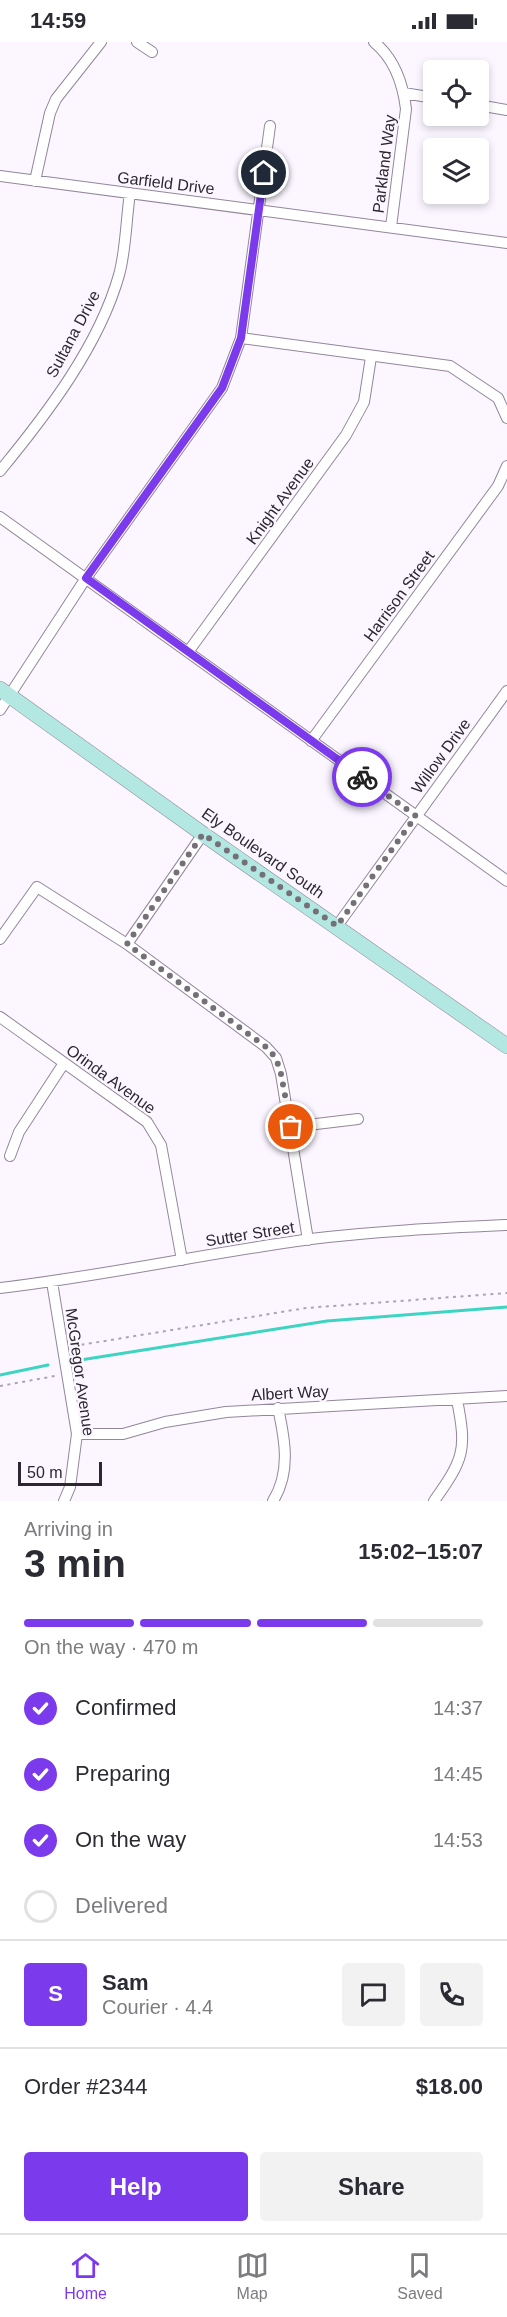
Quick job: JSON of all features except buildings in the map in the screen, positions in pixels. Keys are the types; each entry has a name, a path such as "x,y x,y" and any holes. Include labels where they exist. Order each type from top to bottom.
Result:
{"main road":[{"name":"Ely Boulevard South","path":"4,692 507,1046"}],"street":[{"path":"35,181 50,113 56,99 101,42"},
{"path":"137,42 152,52"},
{"name":"Parkland Way","path":"374,42 390,59 404,93 405,129 392,227"},
{"path":"404,93 423,96"},
{"path":"489,107 507,110"},
{"path":"0,710 4,692 222,388 241,338 270,126"},
{"name":"Garfield Drive","path":"0,176 507,243"},
{"name":"Sultana Drive","path":"0,471 73,373 104,316 119,274 130,193"},
{"path":"241,338 450,366 498,398 507,418"},
{"name":"Knight Avenue","path":"189,652 346,435 364,402 371,357"},
{"name":"Harrison Street","path":"311,741 498,486 507,466"},
{"path":"0,517 507,881"},
{"name":"Willow Drive","path":"337,926 507,691"},
{"path":"127,944 203,834"},
{"path":"0,939 37,886 127,944 266,1047 276,1058 281,1074 308,1240"},
{"name":"Orinda Avenue","path":"0,1017 147,1122 162,1145 182,1260"},
{"path":"10,1156 20,1132 64,1063"},
{"path":"291,1127 358,1119"},
{"name":"Sutter Street","path":"0,1288 52,1282 367,1232 507,1225"},
{"name":"McGregor Avenue","path":"52,1282 77,1434 70,1487 64,1501"},
{"name":"Albert Way","path":"77,1434 123,1434 165,1422 226,1412 507,1396"},
{"path":"434,1501 450,1479 461,1456 464,1432 457,1400"},
{"path":"273,1501 281,1489 286,1457 278,1408"}],"path":[{"path":"74,1347 306,1308 507,1293"},
{"path":"0,1386 56,1376"}],"waterway":[{"path":"74,1361 327,1321 507,1307"},
{"path":"0,1375 48,1365"}],"way so far":[{"path":"291,1127 276,1058 266,1047 127,944 203,834 337,926 416,816 362,777"}],"route":[{"path":"264,173 241,338 222,388 86,578 362,777"}]}
